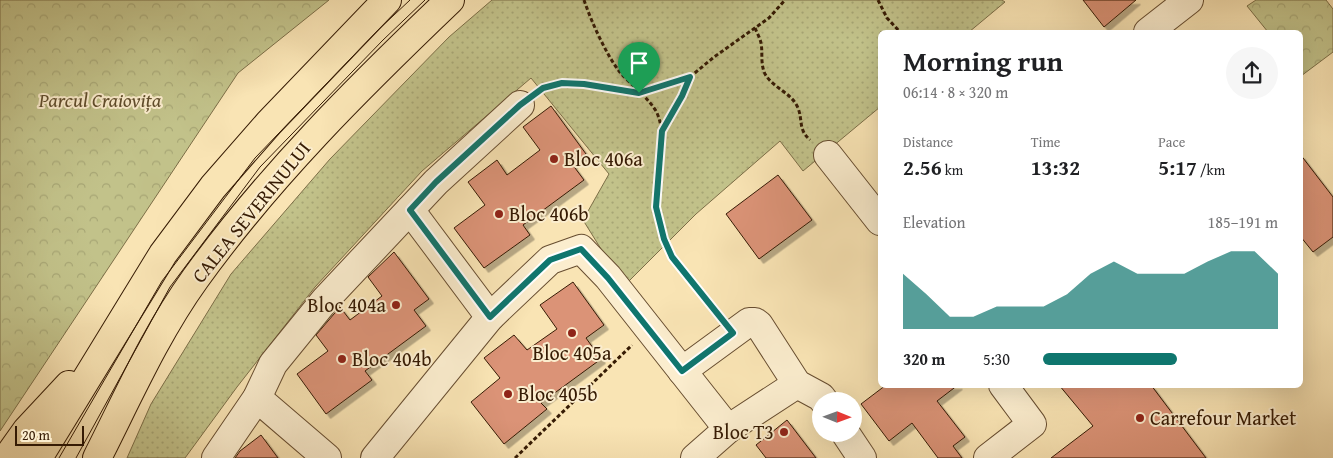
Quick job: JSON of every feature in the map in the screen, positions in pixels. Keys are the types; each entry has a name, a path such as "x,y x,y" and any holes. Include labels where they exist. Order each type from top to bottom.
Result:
{"main road":[{"name":"CALEA SEVERINULUI","path":"38,458 163,254 213,187 269,123 387,0"},
{"name":"CALEA SEVERINULUI","path":"100,454 155,345 194,280 247,210 311,138 392,55 450,0"},
{"path":"7,458 26,430 106,346"}],"lane":[{"path":"1151,30 1189,0"},
{"path":"216,458 257,398 273,364 325,300 436,182 520,105"},
{"path":"828,155 878,218"},
{"path":"410,210 490,317"},
{"path":"375,458 490,317 550,260 581,249 608,278 728,429"},
{"path":"682,371 749,322 755,322 759,325 797,384 812,392"},
{"path":"694,458 728,429 797,384"},
{"path":"988,458 1032,424 1005,388"},
{"path":"257,398 328,458"},
{"path":"851,442 862,458"}],"path":[{"path":"584,0 590,20 618,69 639,93 650,101 657,114 662,131 656,207 664,239 672,257 733,333"},
{"path":"520,105 543,88 562,83 584,84 639,93 690,77 714,57 769,18 785,0"},
{"path":"878,0 887,18 898,30"},
{"path":"755,28 761,43 761,60 765,74 773,84 794,101 798,108 800,119"},
{"path":"662,131 682,96 690,77"},
{"path":"515,458 649,329"}],"green space":[{"name":"Parcul Craiovița","path":"0,0 329,0 238,73 0,431"},
{"path":"492,0 1002,0 1005,2 971,30 878,30 878,109 803,171 780,141 696,214 624,286 583,220 609,174 531,78 422,171 315,287 237,387 185,458 127,458 151,404 231,274 330,159 449,37"},
{"path":"1256,0 1326,0 1333,9 1333,52 1303,74 1303,30 1266,30 1247,6"}],"building":[{"path":"1083,0 1136,0 1104,27"},
{"path":"551,106 586,154 572,164 584,180 523,225 530,235 484,268 454,228 485,205 468,182 497,160 507,175 540,150 523,127"},
{"path":"1303,158 1333,197 1333,237 1313,252 1303,240"},
{"path":"778,175 812,220 759,259 726,214"},
{"path":"394,252 429,299 414,310 426,326 365,371 372,380 326,414 297,374 328,351 316,335 340,307 350,320 382,296 368,277"},
{"path":"573,282 604,325 586,338 601,359 541,403 547,409 504,444 471,402 500,378 484,358 514,335 527,350 557,329 540,305"},
{"path":"882,388 954,388 937,401 965,437 953,446 962,458 938,458 912,423 889,441 862,403"},
{"name":"Carrefour Market","path":"1061,388 1153,388 1206,458 1051,458 1093,426"},
{"name":"Bloc T3","path":"787,420 816,458 766,458 756,445"},
{"path":"261,435 278,458 235,458 240,451"}],"tram line":[{"path":"59,458 162,281 255,158 378,30 410,0"},
{"path":"76,458 170,287 260,167 383,40 425,0"}],"place":[{"name":"Bloc 406a","path":"554,159"},
{"name":"Bloc 406b","path":"499,214"},
{"name":"Bloc 404a","path":"396,305"},
{"name":"Bloc 405a","path":"572,333"},
{"name":"Bloc 404b","path":"342,359"},
{"name":"Bloc 405b","path":"508,394"},
{"name":"Carrefour Market","path":"1140,418"},
{"name":"Bloc T3","path":"784,432"}],"route":[{"path":"690,77 682,96 662,131 656,207 664,239 672,257 733,333 682,371 608,278 581,249 550,260 490,317 410,210 436,182 520,105 543,88 562,83 584,84 639,93 690,77"}]}
